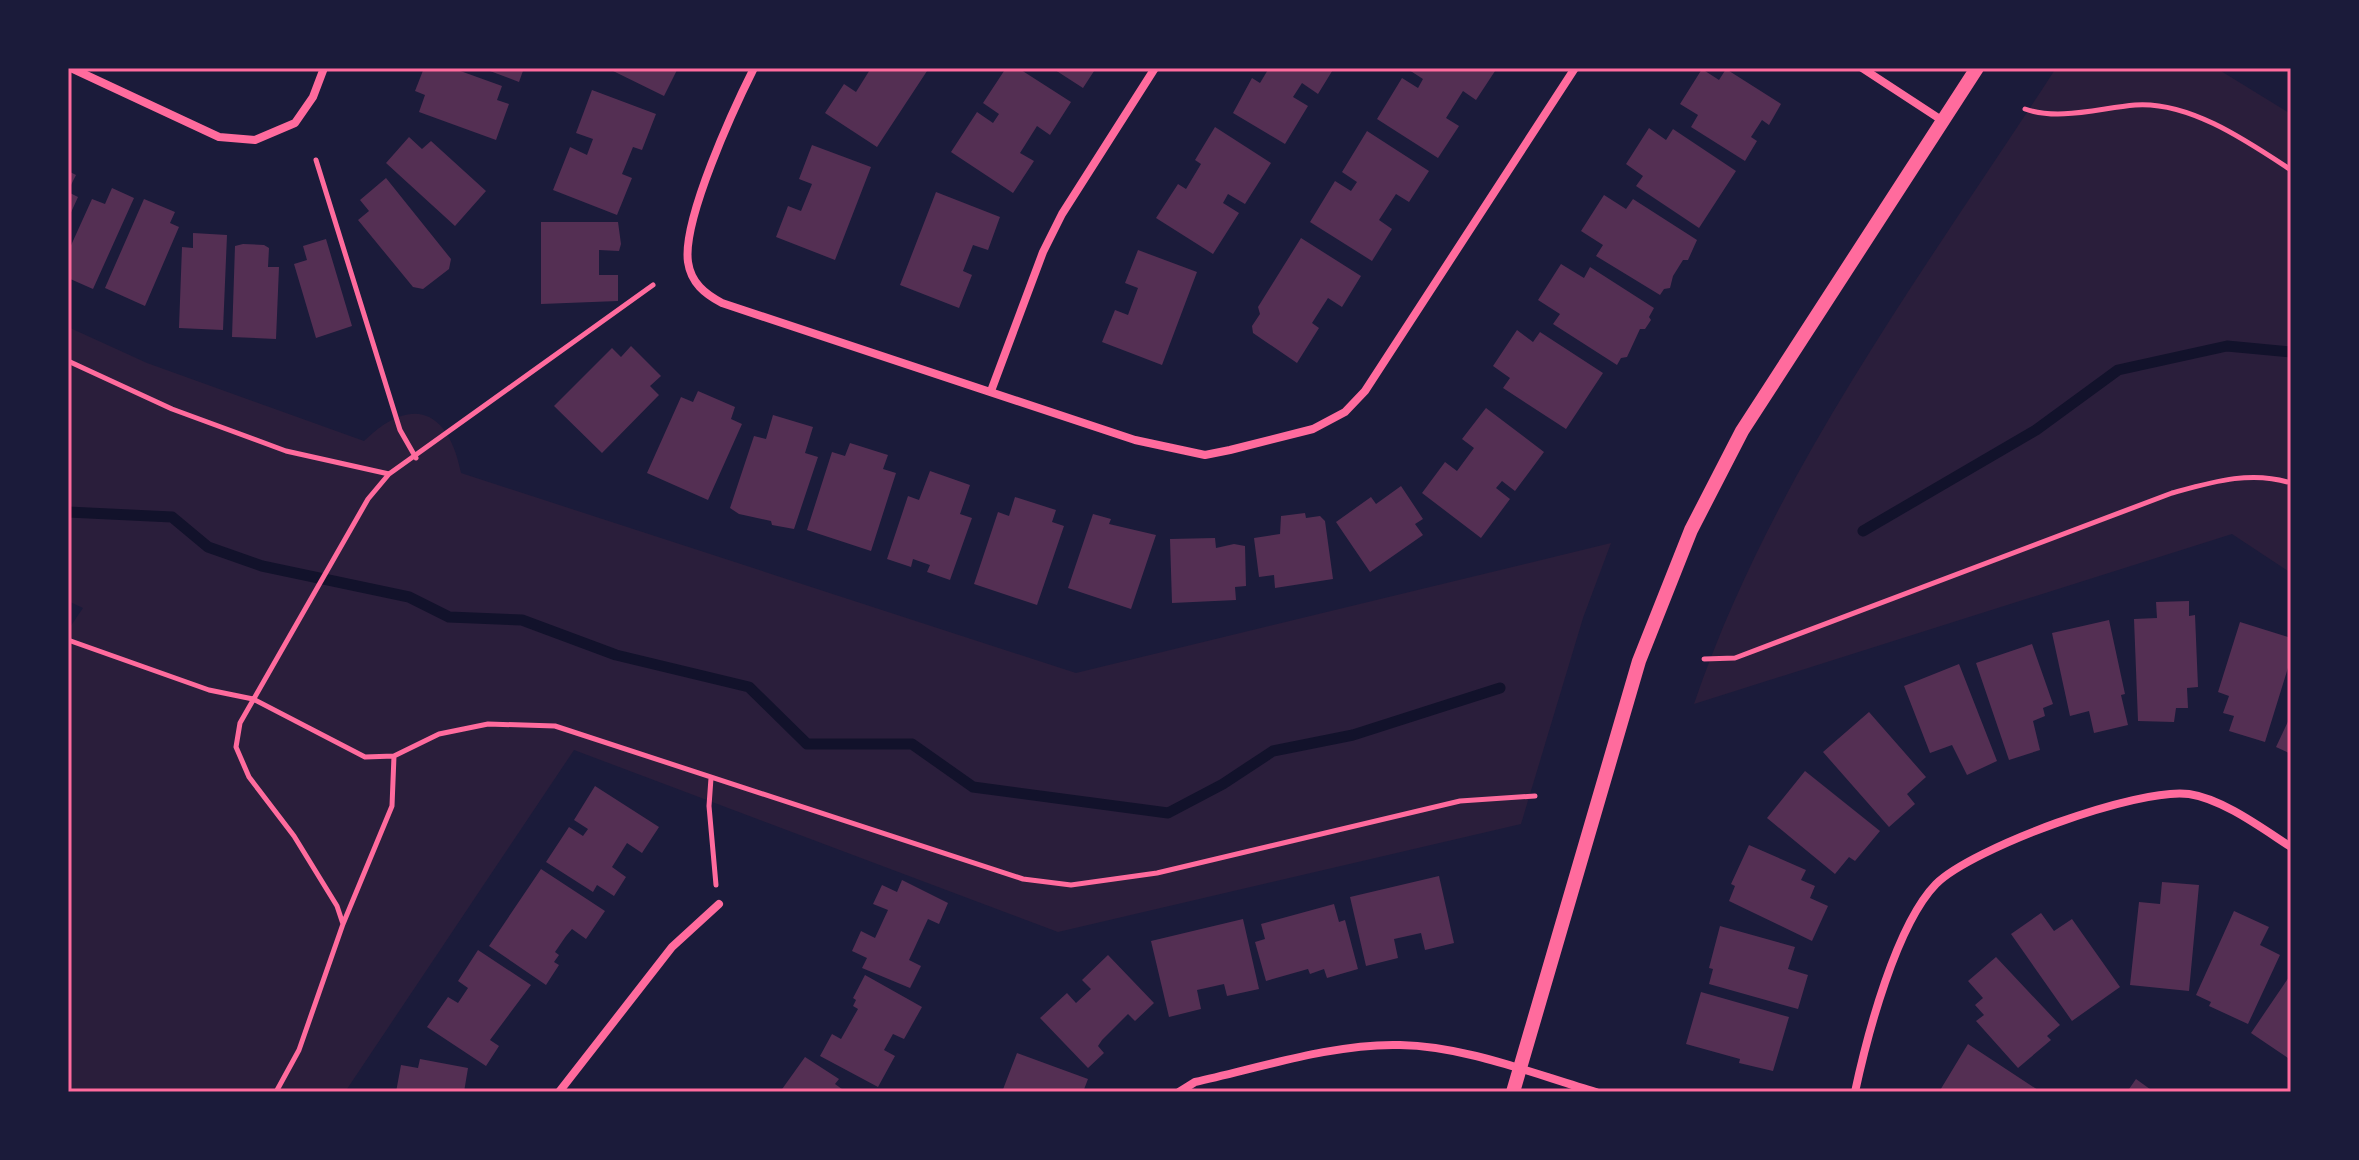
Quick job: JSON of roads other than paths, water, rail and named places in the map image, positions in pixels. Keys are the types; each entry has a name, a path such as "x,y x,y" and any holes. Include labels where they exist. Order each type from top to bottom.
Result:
{"street":[{"path":"71,68 219,137 255,140 295,123 313,97 324,68"},
{"path":"754,68 691,223 688,262 703,293 722,303 1135,440 1205,455 1298,433 1345,412 1381,369 1575,68"},
{"path":"991,391 1043,252 1062,214 1155,68"},
{"path":"1862,68 1943,121"},
{"path":"1513,1092 1639,661 1691,530 1742,431 1977,68"},
{"path":"1855,1092 1905,931 1935,885 1977,854 2140,798 2190,794 2247,818 2291,847"},
{"path":"559,1092 672,947 719,904"},
{"path":"1179,1092 1195,1082 1367,1045 1438,1049 1596,1092"}],"waterway":[{"path":"1863,531 2036,430 2118,370 2227,346 2291,352"},
{"path":"68,512 172,517 208,547 262,566 409,597 449,617 522,620 616,655 749,687 807,744 912,744 973,787 1168,813 1223,784 1273,751 1353,735 1500,688"}]}
